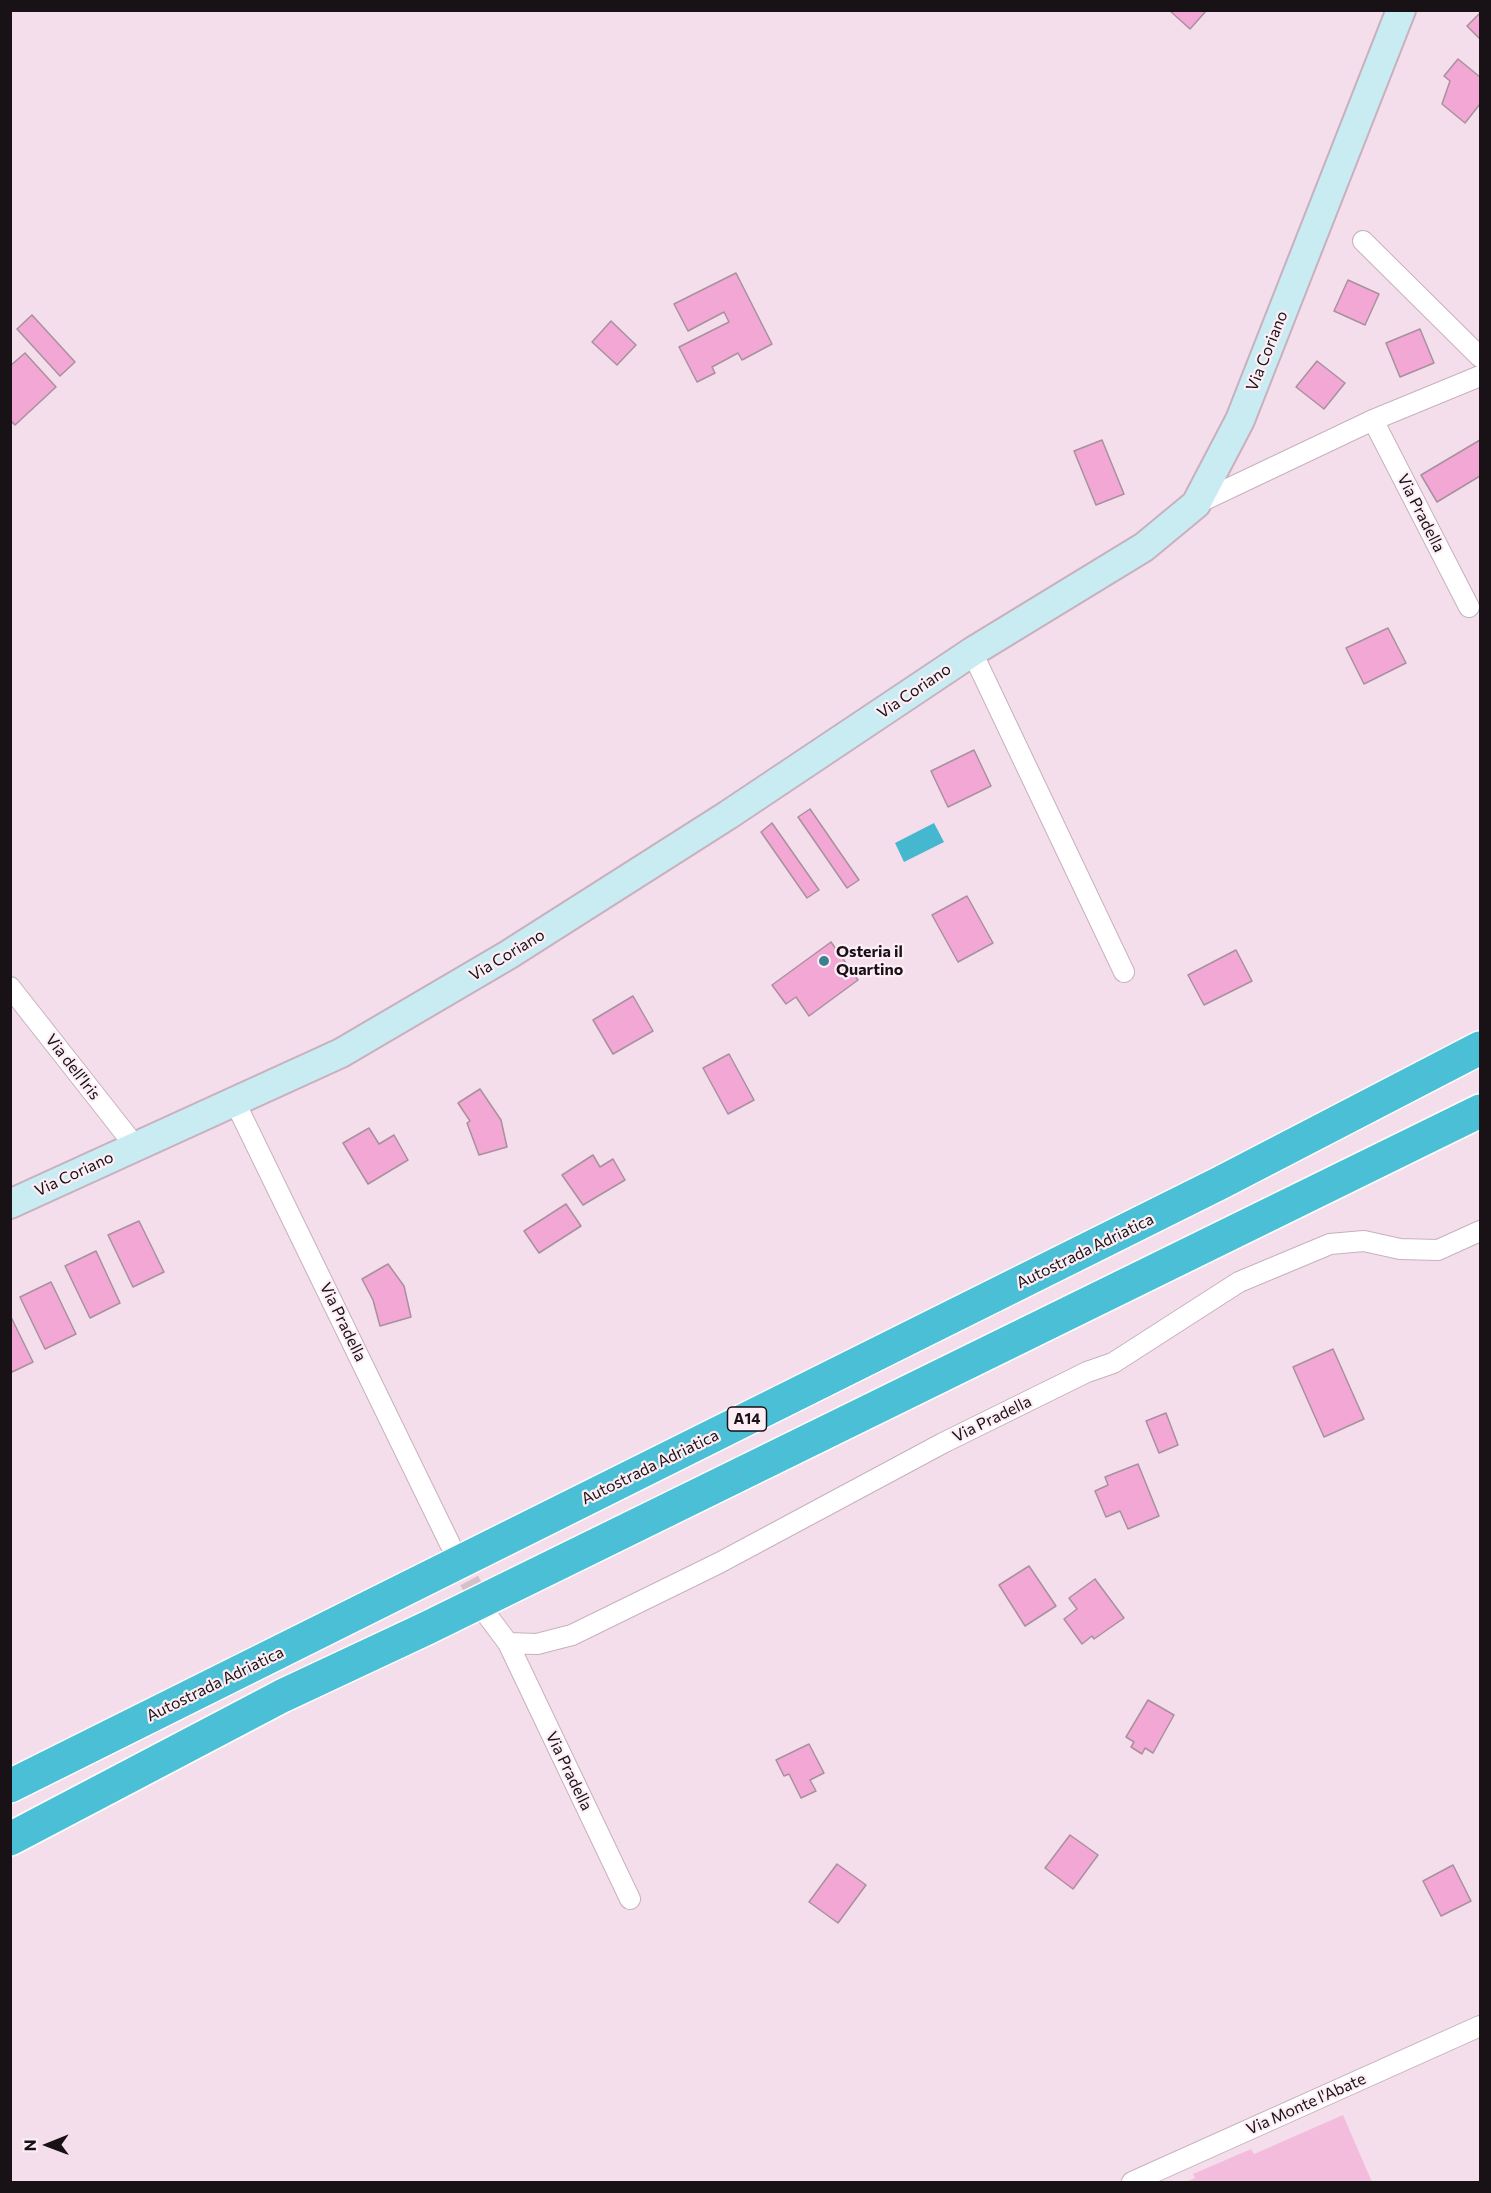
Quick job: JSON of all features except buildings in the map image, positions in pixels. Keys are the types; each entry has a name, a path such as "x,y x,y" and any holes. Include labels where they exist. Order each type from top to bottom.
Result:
{"highway":[{"name":"Autostrada Adriatica","path":"10,1786 1220,1183 1480,1048"},
{"path":"10,1839 282,1696 438,1622 1480,1111"}],"main road":[{"name":"Via Coriano","path":"10,1204 341,1053 508,955 728,815 972,652 1144,547 1196,504 1240,420 1401,10"}],"street":[{"path":"1364,241 1480,357"},
{"path":"1196,504 1373,420 1480,376"},
{"name":"Via Pradella","path":"1373,420 1469,607"},
{"path":"972,652 1124,972"},
{"name":"Via dell'Iris","path":"10,987 135,1146"},
{"name":"Via Pradella","path":"234,1100 450,1544"},
{"name":"Via Pradella","path":"508,1643 537,1644 572,1635 719,1563 944,1443 1087,1372 1113,1363 1239,1282 1287,1260 1330,1244 1353,1242 1400,1249 1438,1250 1480,1231"},
{"name":"Via Pradella","path":"487,1615 508,1643 630,1899"},
{"name":"Via Monte l'Abate","path":"1132,2182 1480,2026"}],"shaded area":[{"path":"1343,2115 1372,2182 1186,2182 1195,2178 1193,2174 1251,2149 1254,2154"}],"water":[{"path":"934,823 944,842 904,862 895,843"}],"tunnel":[{"path":"455,1554 485,1610"}],"place":[{"name":"Osteria il Quartino","path":"824,961"}]}
